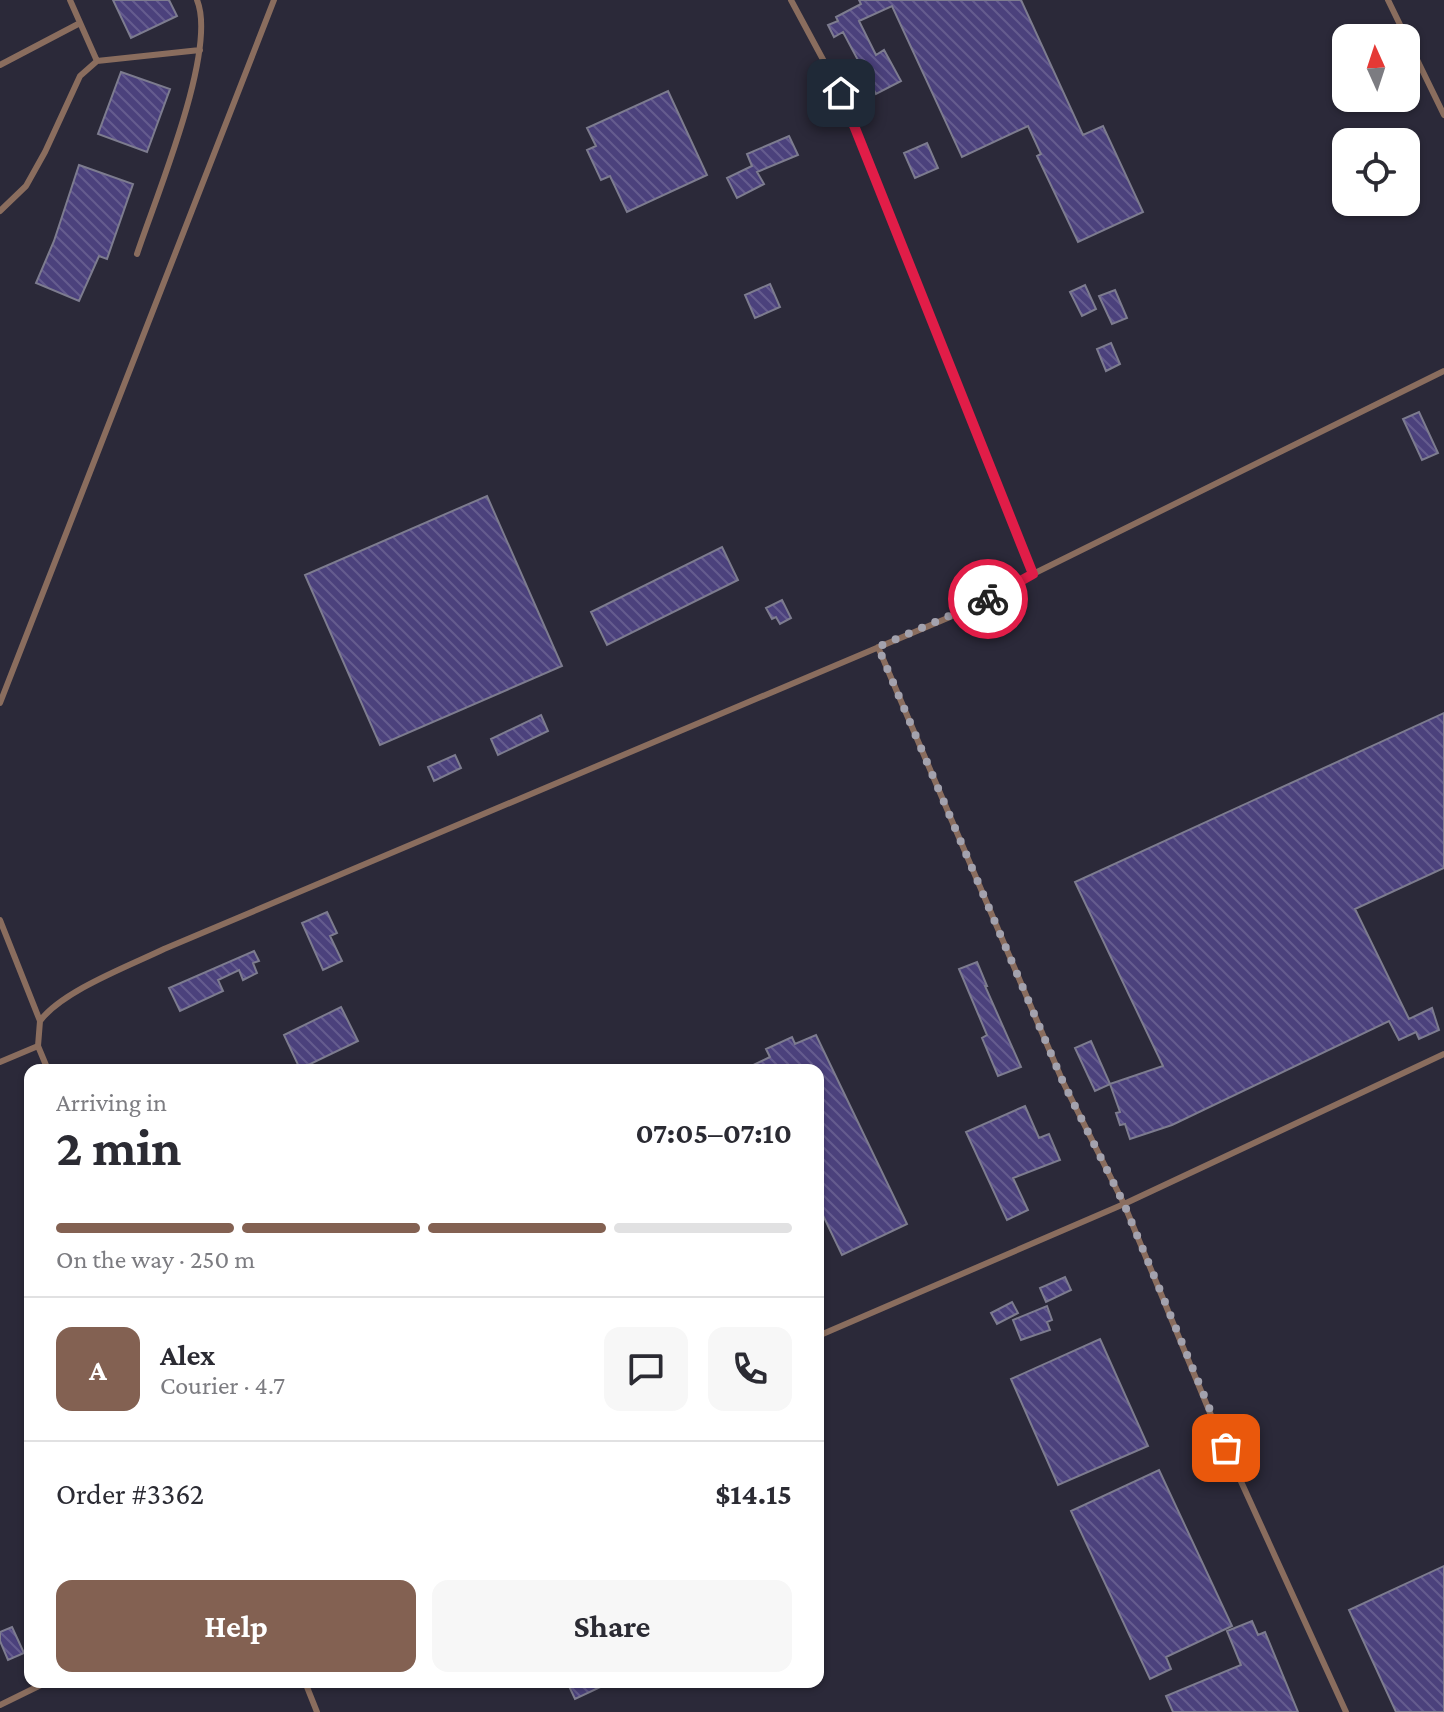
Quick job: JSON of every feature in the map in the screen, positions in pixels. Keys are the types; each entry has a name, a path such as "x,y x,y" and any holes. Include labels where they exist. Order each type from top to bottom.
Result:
{"lane":[{"path":"70,0 97,61"},
{"path":"137,254 193,90 200,50 201,10 197,0"},
{"path":"0,703 274,0"},
{"path":"791,0 841,93 1033,574"},
{"path":"1388,0 1444,115"},
{"path":"0,65 80,23"},
{"path":"0,211 26,186 80,76 97,61 200,50"},
{"path":"40,1021 50,1008 164,949 976,606 1033,574 1444,371"},
{"path":"878,647 1063,1082 1124,1204 1213,1420 1346,1712"},
{"path":"0,920 40,1021 38,1046 46,1064"},
{"path":"0,1062 38,1046"},
{"path":"824,1333 1124,1204 1444,1054"},
{"path":"0,1705 35,1688"},
{"path":"307,1688 317,1712"}],"building":[{"path":"113,0 169,0 177,16 131,38"},
{"path":"859,0 1021,0 1083,135 1103,126 1143,212 1078,242 1037,156 1041,154 1028,126 962,157 892,6 859,21 876,55 884,50 901,81 876,94 843,32 834,37 828,25 838,21 836,17 861,4"},
{"path":"121,72 170,89 147,152 98,134"},
{"path":"668,91 707,175 627,212 610,176 601,180 587,150 596,146 587,128"},
{"path":"789,136 798,155 757,172 764,184 737,198 727,178 752,166 747,154"},
{"path":"927,143 938,168 915,178 904,153"},
{"path":"79,165 133,184 107,259 99,256 79,301 36,283 54,241"},
{"path":"770,284 780,307 755,318 745,295"},
{"path":"1085,285 1096,309 1082,316 1070,292"},
{"path":"1115,290 1127,318 1112,324 1099,296"},
{"path":"1111,343 1120,364 1106,371 1097,349"},
{"path":"1419,412 1438,453 1422,460 1403,419"},
{"path":"487,496 562,666 380,745 305,575"},
{"path":"722,547 738,580 607,645 591,612"},
{"path":"782,600 791,618 780,624 776,617 772,619 766,608"},
{"path":"1444,713 1444,868 1355,909 1409,1019 1432,1008 1439,1030 1419,1039 1416,1032 1399,1040 1389,1021 1172,1125 1130,1139 1125,1124 1120,1125 1116,1113 1120,1112 1110,1084 1163,1066 1075,882"},
{"path":"541,715 548,731 498,755 491,739"},
{"path":"455,755 461,768 434,781 428,767"},
{"path":"327,912 337,933 330,936 342,961 323,970 302,923"},
{"path":"254,951 259,961 253,963 257,973 243,980 239,970 218,980 223,991 180,1011 169,988"},
{"path":"977,962 1021,1067 998,1076 982,1038 987,1035 959,969"},
{"path":"341,1007 358,1041 310,1064 298,1064 284,1035"},
{"path":"816,1035 907,1224 842,1255 824,1218 824,1064 755,1064 770,1057 766,1049 792,1037 795,1044"},
{"path":"1091,1041 1110,1084 1095,1091 1075,1048"},
{"path":"1025,1106 1039,1138 1049,1134 1060,1160 1013,1178 1028,1210 1007,1220 966,1132"},
{"path":"1065,1277 1071,1290 1046,1302 1040,1288"},
{"path":"1012,1302 1018,1313 997,1324 991,1313"},
{"path":"1047,1306 1052,1320 1047,1322 1050,1330 1021,1340 1013,1320"},
{"path":"1100,1339 1148,1446 1058,1485 1011,1379"},
{"path":"1159,1470 1232,1626 1166,1657 1171,1669 1150,1679 1071,1511"},
{"path":"1444,1566 1444,1712 1396,1712 1349,1610"},
{"path":"1252,1621 1258,1635 1265,1632 1298,1712 1173,1712 1166,1696 1241,1665 1227,1631"},
{"path":"12,1627 24,1653 8,1660 0,1641 0,1632"},
{"path":"570,1688 598,1688 575,1699"}],"way so far":[{"path":"988,599 878,647 1063,1082 1124,1204 1226,1448"}],"route":[{"path":"841,93 1033,574 988,599"}]}
